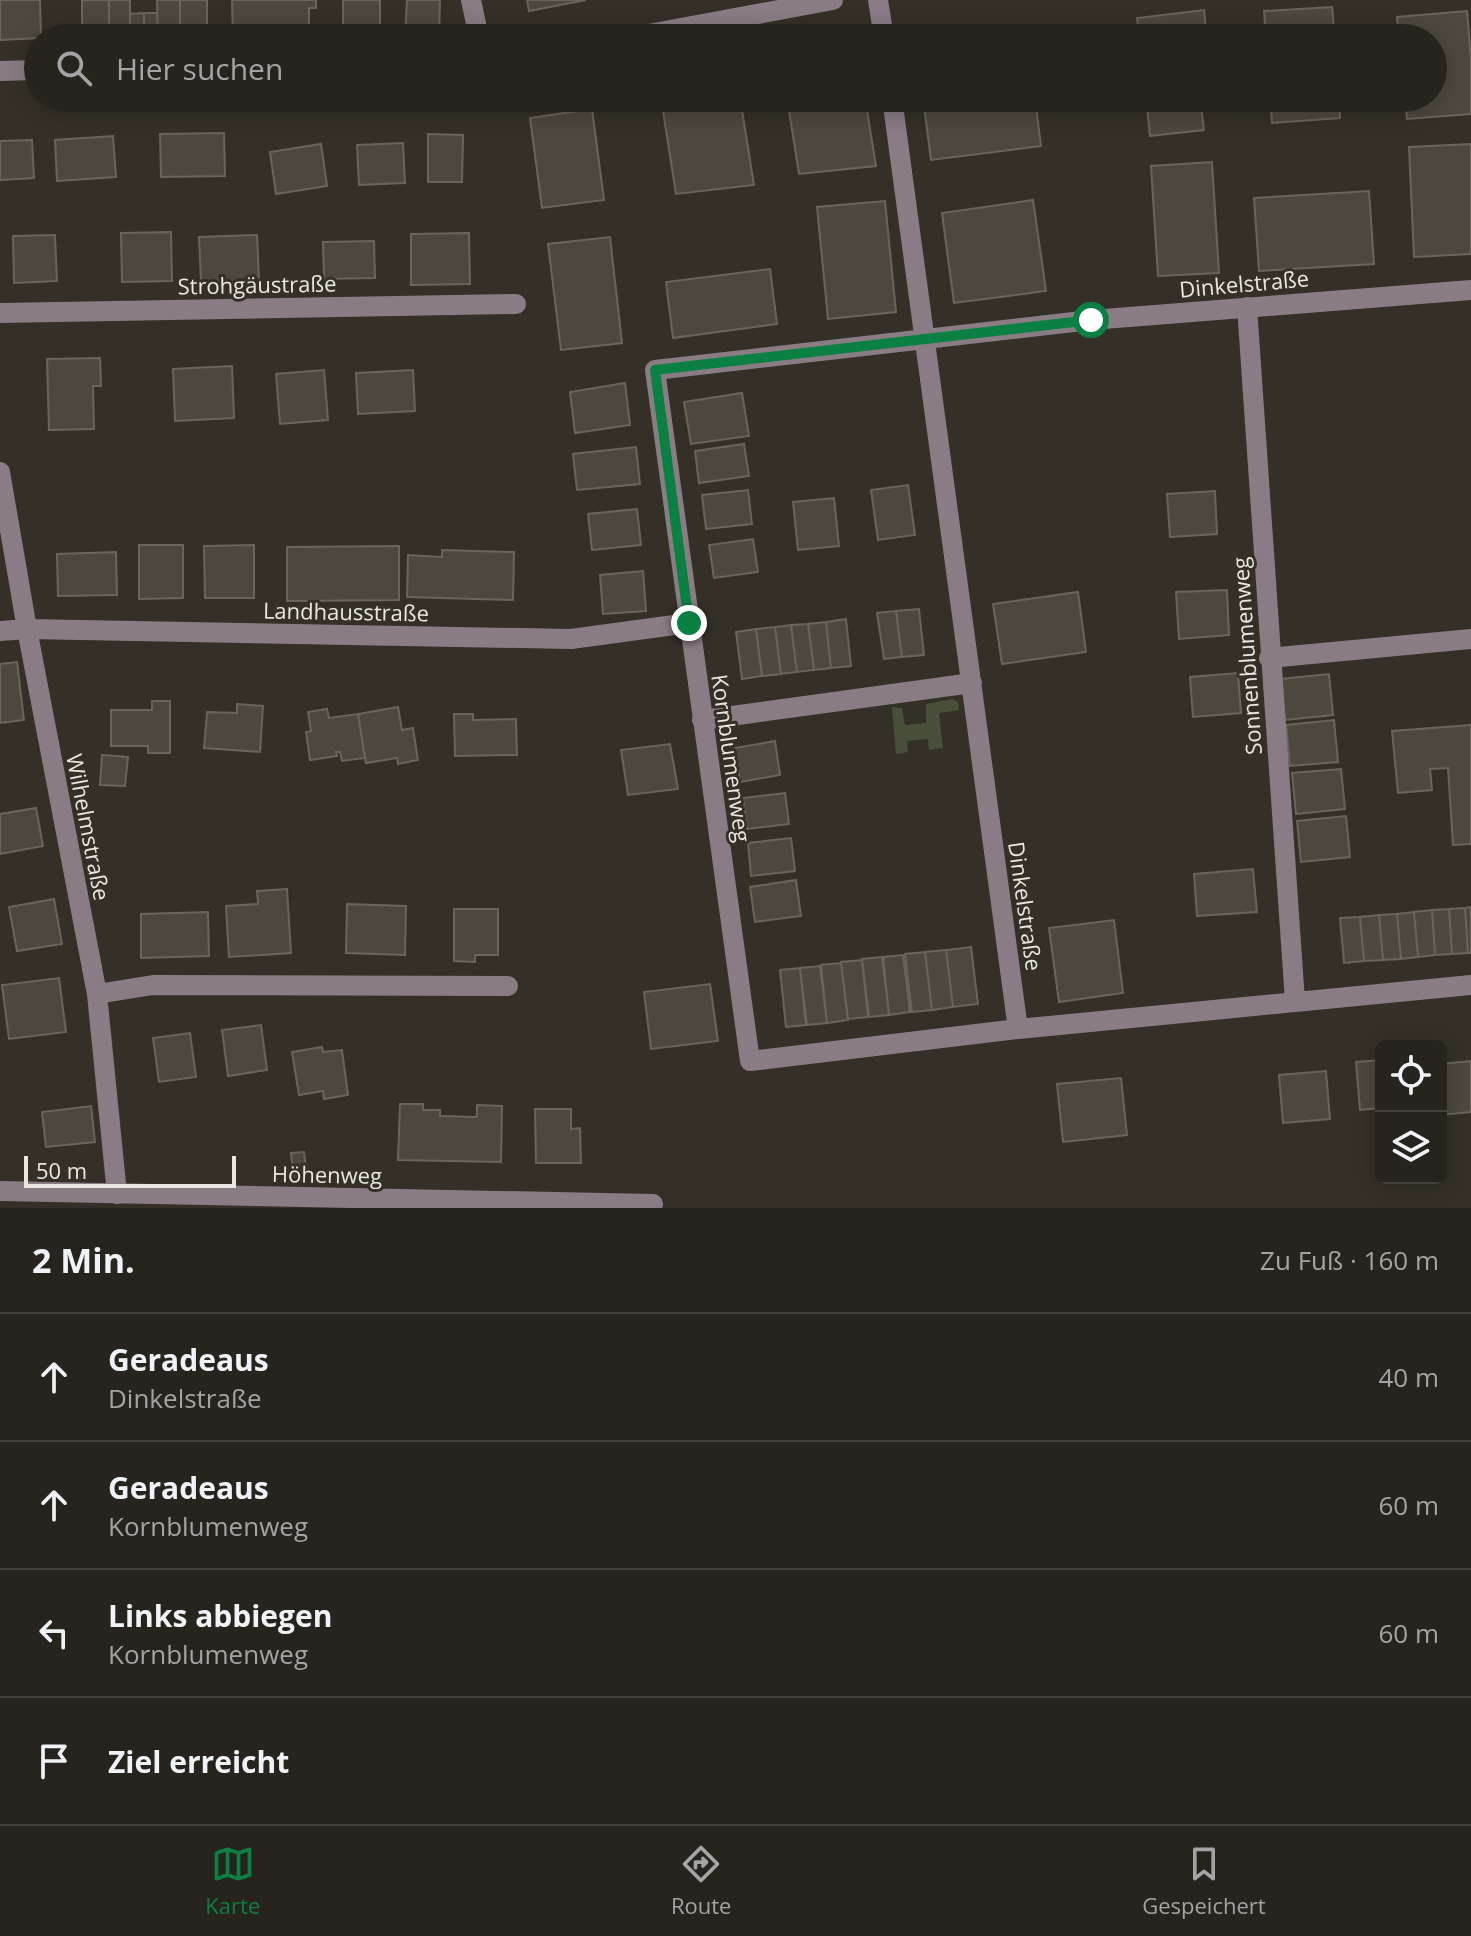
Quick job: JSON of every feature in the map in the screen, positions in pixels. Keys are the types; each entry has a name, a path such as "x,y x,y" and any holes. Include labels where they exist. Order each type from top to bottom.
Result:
{"street":[{"path":"471,0 476,24"},
{"path":"683,24 748,8 833,0"},
{"path":"878,0 882,24"},
{"path":"0,71 24,70"},
{"name":"Dinkelstraße","path":"894,112 1018,1029"},
{"name":"Dinkelstraße","path":"925,340 1091,320 1471,290"},
{"name":"Strohgäustraße","path":"0,313 516,304"},
{"name":"Sonnenblumenweg","path":"1247,307 1295,1001"},
{"name":"Kornblumenweg","path":"925,340 655,370 702,720 750,1061 1018,1029"},
{"name":"Wilhelmstraße","path":"0,472 97,994 117,1194"},
{"name":"Landhausstraße","path":"0,631 571,639 689,623"},
{"path":"1269,658 1471,639"},
{"path":"702,720 972,683"},
{"path":"97,994 153,985 508,986"},
{"path":"1018,1029 1471,985"},
{"name":"Höhenweg","path":"0,1191 653,1204"}],"green space":[{"path":"953,699 958,702 959,710 939,713 943,748 929,750 928,739 907,741 908,752 896,754 892,707 902,708 905,725 926,723 926,704"}],"building":[{"path":"0,0 40,0 41,24 24,24 24,39 0,40"},
{"path":"82,0 109,0 109,24 82,24"},
{"path":"109,0 130,0 130,24 109,24"},
{"path":"157,0 180,0 180,24 158,24"},
{"path":"180,0 207,0 207,24 180,24"},
{"path":"232,0 316,0 316,8 309,8 309,24 233,24"},
{"path":"343,0 380,0 380,24 343,24"},
{"path":"407,0 440,0 439,24 406,24"},
{"path":"527,0 586,0 529,11"},
{"path":"1332,7 1334,24 1265,24 1264,11"},
{"path":"1204,10 1206,24 1138,24 1137,18"},
{"path":"1467,11 1471,114 1407,119 1406,112 1447,112 1447,24 1398,24 1397,17"},
{"path":"144,13 157,13 158,24 144,24"},
{"path":"144,13 144,24 130,24 130,14"},
{"path":"592,112 604,200 542,208 530,118"},
{"path":"663,112 742,112 754,185 676,194"},
{"path":"789,112 867,112 876,166 799,174"},
{"path":"925,112 1037,112 1041,146 931,160"},
{"path":"1147,112 1202,112 1204,130 1150,136"},
{"path":"1271,112 1340,112 1340,118 1272,123"},
{"path":"224,133 225,176 161,177 160,134"},
{"path":"428,134 463,135 462,182 428,182"},
{"path":"113,136 116,177 57,181 55,140"},
{"path":"32,140 34,178 0,180 0,141"},
{"path":"403,143 405,183 359,185 357,145"},
{"path":"321,144 327,186 276,194 270,152"},
{"path":"1471,144 1471,254 1414,257 1409,147"},
{"path":"1212,162 1219,273 1158,276 1151,166"},
{"path":"1369,191 1374,264 1259,271 1254,198"},
{"path":"1033,200 1046,291 954,303 942,213"},
{"path":"885,201 896,312 828,319 817,207"},
{"path":"171,232 172,281 122,282 121,233"},
{"path":"469,233 470,284 411,285 411,234"},
{"path":"55,235 57,281 14,283 13,236"},
{"path":"257,235 259,280 201,282 199,237"},
{"path":"610,237 622,343 561,350 548,244"},
{"path":"374,241 375,278 324,279 323,242"},
{"path":"770,269 777,324 673,338 666,282"},
{"path":"100,358 101,386 93,386 94,429 49,430 47,359"},
{"path":"232,366 234,418 175,421 173,369"},
{"path":"324,370 328,420 280,424 276,374"},
{"path":"413,370 415,411 358,414 356,373"},
{"path":"625,383 630,425 575,433 570,392"},
{"path":"742,393 749,436 691,444 684,402"},
{"path":"744,444 749,476 699,483 695,451"},
{"path":"636,447 640,484 577,490 573,454"},
{"path":"908,485 915,535 878,540 871,490"},
{"path":"748,490 752,524 706,529 702,495"},
{"path":"1215,491 1217,534 1170,537 1167,494"},
{"path":"834,498 839,546 798,550 793,502"},
{"path":"637,509 641,545 592,550 588,514"},
{"path":"753,539 758,572 714,578 709,545"},
{"path":"139,545 183,545 183,598 139,599"},
{"path":"254,545 254,598 205,598 204,546"},
{"path":"399,546 399,600 287,601 287,547"},
{"path":"442,550 514,552 513,600 407,597 408,555 442,557"},
{"path":"116,552 117,595 58,596 57,554"},
{"path":"643,571 646,611 603,614 600,575"},
{"path":"1227,590 1229,635 1179,639 1176,592"},
{"path":"1078,592 1086,652 1002,664 993,604"},
{"path":"919,609 924,655 902,657 896,611"},
{"path":"896,611 902,657 884,659 877,613"},
{"path":"846,619 851,666 831,668 826,622"},
{"path":"826,622 831,668 814,670 808,624"},
{"path":"808,624 814,670 797,672 791,625"},
{"path":"791,625 797,672 781,674 775,627"},
{"path":"775,627 781,674 762,676 756,629"},
{"path":"756,629 762,676 742,679 736,632"},
{"path":"17,662 24,720 0,723 0,664"},
{"path":"1238,673 1241,713 1193,717 1190,677"},
{"path":"1329,674 1333,715 1285,720 1281,679"},
{"path":"152,701 170,701 170,753 148,753 148,746 111,746 111,710 152,710"},
{"path":"237,704 263,706 260,752 204,748 207,712 237,713"},
{"path":"398,707 402,730 413,728 418,760 398,764 397,758 366,763 358,714"},
{"path":"327,709 329,718 358,714 365,758 342,761 340,752 336,752 337,756 310,760 306,732 311,731 308,712"},
{"path":"454,714 473,714 473,720 516,719 517,755 455,756"},
{"path":"1334,720 1338,762 1290,766 1286,725"},
{"path":"1471,725 1471,844 1453,845 1448,768 1430,769 1432,790 1398,793 1392,731"},
{"path":"775,741 780,775 740,782 735,748"},
{"path":"670,744 678,789 628,795 621,750"},
{"path":"102,755 128,757 125,786 100,785"},
{"path":"1341,769 1345,809 1296,814 1292,773"},
{"path":"785,793 789,824 747,829 743,798"},
{"path":"36,808 43,846 0,854 0,814"},
{"path":"1346,816 1350,857 1301,862 1297,821"},
{"path":"791,838 795,871 751,876 748,843"},
{"path":"1253,869 1257,912 1197,916 1194,874"},
{"path":"796,880 801,916 755,922 750,887"},
{"path":"287,889 291,953 229,957 226,906 258,904 257,891"},
{"path":"54,899 62,944 17,951 9,907"},
{"path":"347,904 406,906 405,955 346,953"},
{"path":"1471,907 1471,953 1468,953 1465,908"},
{"path":"1465,908 1468,953 1452,954 1449,909"},
{"path":"454,909 498,909 498,955 475,955 475,962 454,961"},
{"path":"1449,909 1452,954 1435,955 1432,910"},
{"path":"1432,910 1435,955 1418,957 1414,912"},
{"path":"208,912 209,956 141,958 141,914"},
{"path":"1414,912 1418,957 1401,959 1397,914"},
{"path":"1397,914 1401,959 1383,960 1379,915"},
{"path":"1379,915 1383,960 1364,961 1360,917"},
{"path":"1360,917 1364,961 1344,963 1340,918"},
{"path":"1114,920 1123,993 1059,1002 1049,928"},
{"path":"971,947 978,1004 953,1007 946,950"},
{"path":"946,950 953,1007 932,1010 925,952"},
{"path":"925,952 932,1010 912,1012 905,954"},
{"path":"903,955 910,1012 889,1015 883,957"},
{"path":"882,957 889,1015 869,1017 862,959"},
{"path":"862,960 868,1017 848,1019 841,962"},
{"path":"841,963 848,1020 827,1023 821,965"},
{"path":"820,966 827,1023 807,1025 800,968"},
{"path":"800,968 806,1025 786,1027 780,970"},
{"path":"59,978 66,1032 9,1039 2,985"},
{"path":"710,984 718,1041 651,1049 644,992"},
{"path":"261,1025 267,1070 228,1076 222,1030"},
{"path":"190,1033 196,1077 159,1082 153,1038"},
{"path":"322,1047 323,1052 342,1050 348,1095 324,1099 323,1091 299,1095 292,1052"},
{"path":"1375,1060 1375,1109 1360,1110 1356,1062"},
{"path":"1471,1061 1471,1112 1447,1114 1447,1063"},
{"path":"1326,1071 1330,1119 1283,1123 1279,1075"},
{"path":"1121,1078 1127,1135 1063,1142 1057,1084"},
{"path":"400,1104 423,1104 423,1110 440,1110 440,1116 477,1117 477,1105 502,1106 501,1162 398,1160"},
{"path":"91,1106 95,1142 46,1147 42,1112"},
{"path":"535,1109 571,1109 571,1129 580,1128 581,1163 536,1163"},
{"path":"304,1152 307,1177 294,1179 291,1153"}],"route":[{"path":"689,623 655,370 1091,320"}]}
